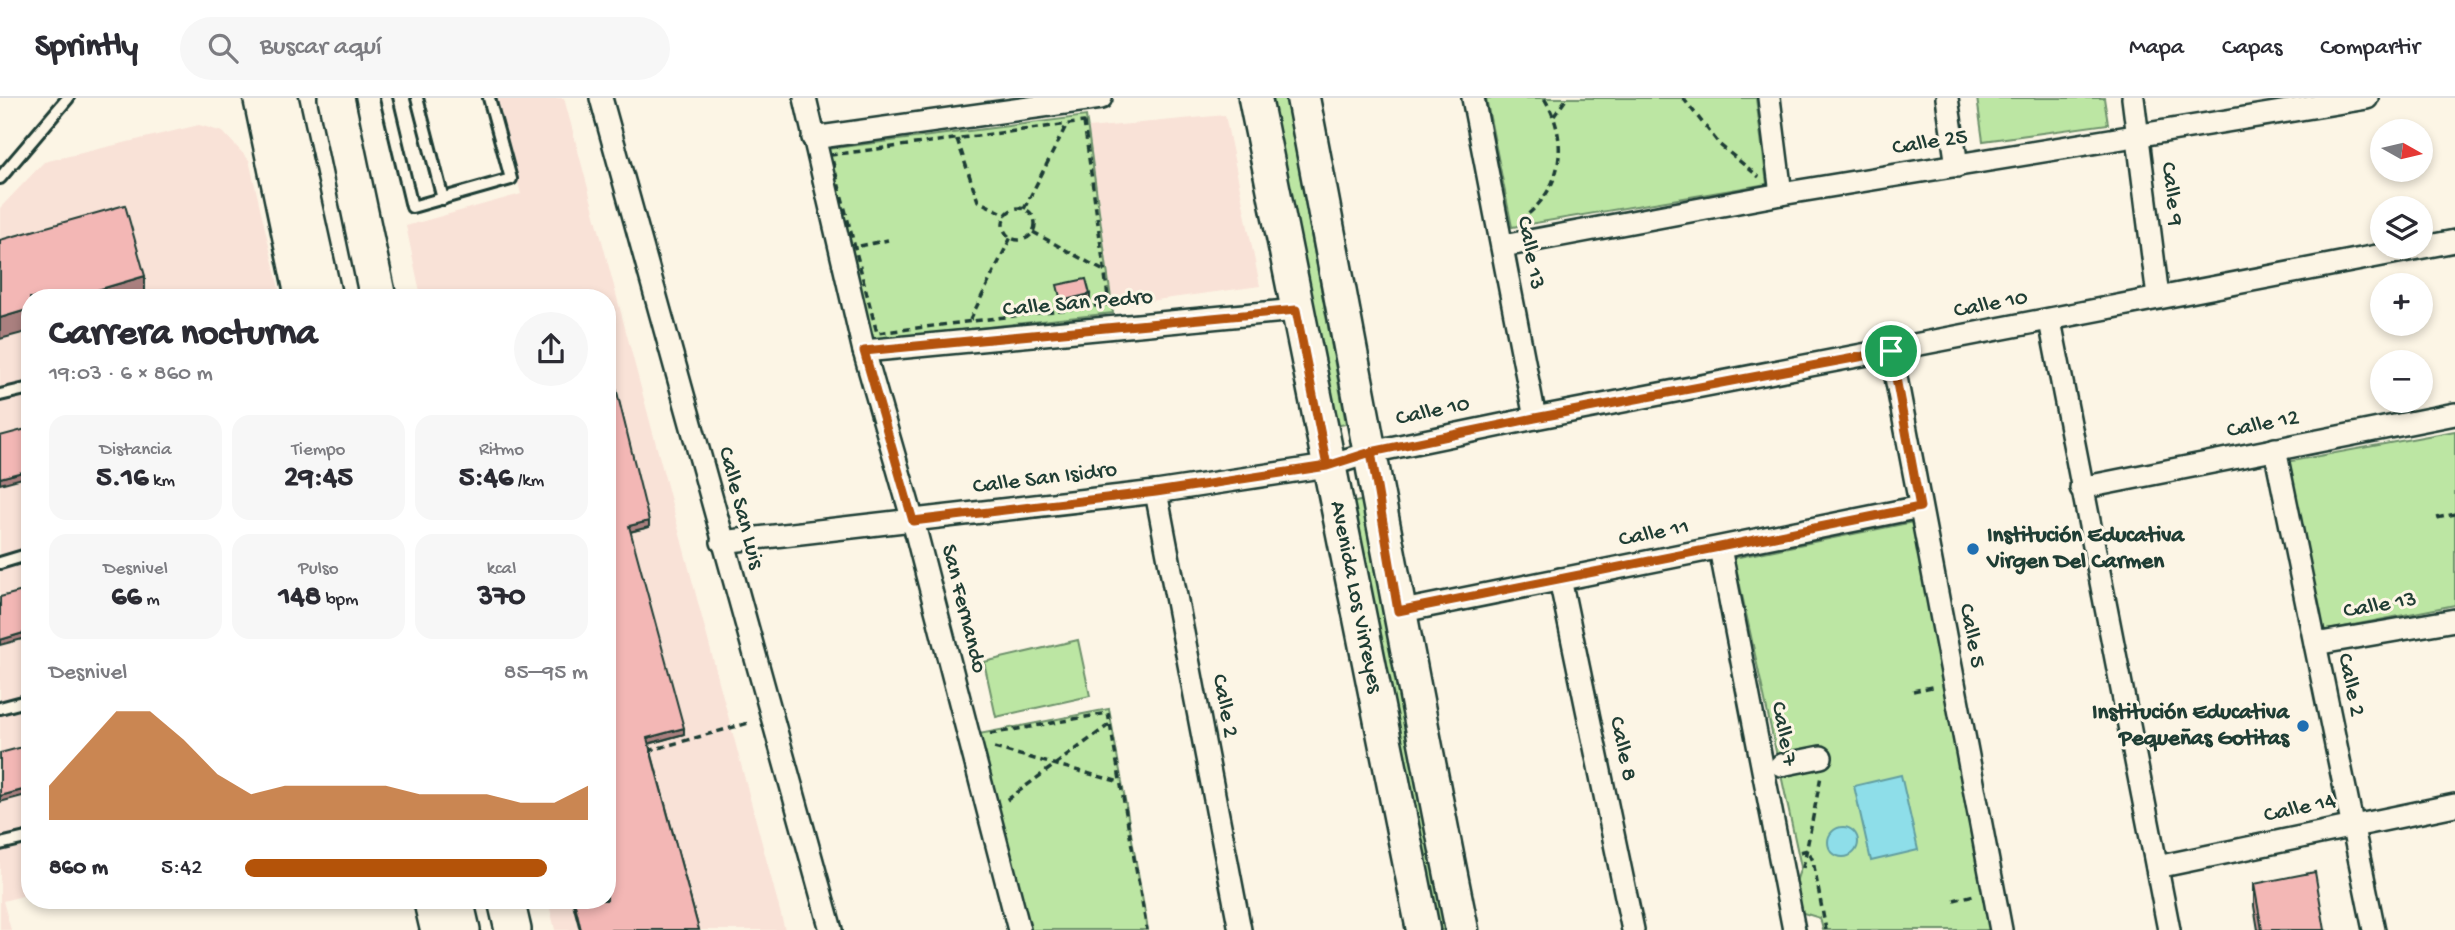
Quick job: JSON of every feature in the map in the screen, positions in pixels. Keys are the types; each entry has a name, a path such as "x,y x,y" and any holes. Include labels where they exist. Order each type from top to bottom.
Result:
{"main road":[{"path":"260,98 300,289"},
{"path":"280,98 322,289"},
{"path":"336,98 376,289"},
{"name":"Avenida Los Virreyes","path":"1255,98 1327,466 1423,930"},
{"name":"Avenida Los Virreyes","path":"1303,98 1371,452 1398,611 1462,930"},
{"path":"432,909 437,930"},
{"path":"457,909 462,930"},
{"path":"508,909 513,930"}],"street":[{"name":"Calle San Luis","path":"601,98 831,930"},
{"name":"San Fernando","path":"805,98 864,351 977,742 1019,930"},
{"path":"813,138 1101,98"},
{"name":"Calle 13","path":"1473,98 1535,418"},
{"path":"1769,98 1781,194"},
{"path":"1947,98 1957,166"},
{"name":"Calle 9","path":"2133,98 2158,297"},
{"name":"Calle 25","path":"1503,246 1781,194 2367,98"},
{"name":"Calle 10","path":"1371,452 2455,241"},
{"name":"Calle San Pedro","path":"864,351 1296,310"},
{"path":"2050,321 2169,930"},
{"name":"Calle 5","path":"1891,351 2001,930"},
{"name":"Calle 12","path":"2081,488 2455,414"},
{"name":"Calle 2","path":"2275,450 2374,930"},
{"name":"Calle San Isidro","path":"722,542 1156,492 1327,466 1371,452"},
{"name":"Calle 2","path":"1156,492 1240,930"},
{"name":"Calle 11","path":"1398,611 1920,507"},
{"name":"Calle 7","path":"1720,548 1794,930"},
{"name":"Calle 8","path":"1560,579 1633,930"},
{"name":"Calle 13","path":"2315,645 2455,620"},
{"path":"1781,765 1821,757"},
{"name":"Calle 14","path":"2157,867 2352,824 2455,805"}],"lane":[{"path":"0,178 68,98"},
{"path":"386,98 412,207 511,179 489,98"},
{"path":"417,98 443,199"},
{"path":"0,396 21,390"},
{"path":"0,563 21,557"},
{"path":"0,708 21,702"},
{"path":"0,844 21,839"}],"path":[{"path":"1527,222 1514,224 1539,204 1555,178 1560,147 1554,116 1544,98"},
{"path":"1554,116 1567,98"},
{"path":"1683,98 1720,145 1764,180"},
{"path":"1084,122 1109,304 877,333 831,155 1067,124 1084,122"},
{"path":"1024,209 1067,124"},
{"path":"957,139 978,201 1007,215"},
{"path":"1762,167 1764,180"},
{"path":"1751,183 1764,180"},
{"path":"1017,208 1024,209 1034,219 1033,232 1026,239 1011,237 1004,227 1007,215 1017,208"},
{"path":"1033,232 1104,271"},
{"path":"968,322 1011,237"},
{"path":"855,248 888,240"},
{"path":"2437,518 2455,514"},
{"path":"1913,691 1941,685"},
{"path":"977,742 1108,713 1145,929"},
{"path":"645,752 771,717"},
{"path":"1000,805 1110,724"},
{"path":"977,742 1120,782"},
{"path":"1801,875 1822,775 1821,757"},
{"path":"1800,852 1808,850"},
{"path":"1808,850 1826,930"},
{"path":"1954,900 1983,893"},
{"path":"1813,913 1824,916"}],"shaded area":[{"path":"496,98 564,98 615,289 419,289 406,226 521,194"},
{"path":"1225,115 1260,286 1112,306 1088,128"},
{"path":"199,125 223,132 249,160 279,289 21,289 21,896 3,901 11,930 0,930 0,208 44,162"},
{"path":"616,294 785,930 555,930 550,909 616,909"}],"green space":[{"path":"1264,98 1286,98 1346,424 1329,427"},
{"path":"1486,98 1756,98 1767,184 1512,227"},
{"path":"1977,98 2104,98 2108,124 1983,141"},
{"path":"1086,116 1113,313 871,340 827,149"},
{"path":"2455,431 2455,605 2318,632 2286,462"},
{"path":"1364,500 1446,930 1426,930 1343,505"},
{"path":"1913,522 1994,930 1823,930 1820,918 1800,912 1794,888 1801,867 1734,558"},
{"path":"1078,640 1090,696 996,717 984,662"},
{"path":"1109,709 1148,930 1027,930 979,734"}],"water":[{"path":"1901,775 1918,850 1871,861 1854,786"},
{"path":"1843,827 1849,828 1857,836 1857,848 1849,856 1843,857 1837,856 1829,848 1828,842 1829,836 1837,828"}],"building":[{"path":"125,205 145,276 101,289 21,289 21,312 0,318 0,240"},
{"path":"1086,279 1090,294 1061,301 1057,285"},
{"path":"616,388 649,521 629,526 684,728 647,738 699,930 581,930 576,909 616,909"},
{"path":"21,430 21,472 0,478 0,436"},
{"path":"21,591 21,634 0,640 0,597"},
{"path":"21,747 21,790 0,796 0,753"},
{"path":"2315,872 2325,930 2262,930 2254,884"}],"place":[{"name":"Institución Educativa Virgen Del Carmen","path":"1973,549"},
{"name":"Institución Educativa Pequeñas Gotitas","path":"2303,726"}],"route":[{"path":"1891,351 1535,418 1371,452 1327,466 1156,492 913,521 864,351 1296,310 1327,466 1371,452 1398,611 1920,507 1891,351"}]}
